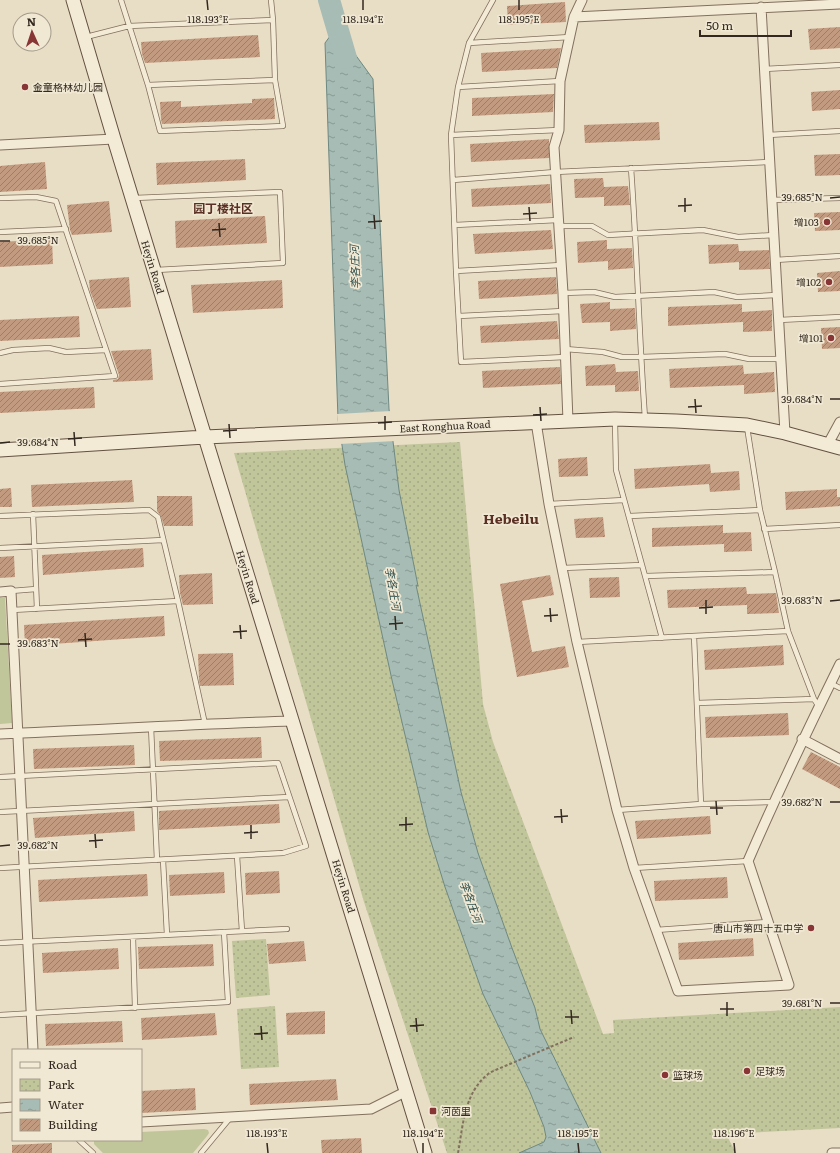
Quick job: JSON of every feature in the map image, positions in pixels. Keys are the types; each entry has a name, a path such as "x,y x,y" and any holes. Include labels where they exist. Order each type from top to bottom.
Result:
{"street":[{"name":"Heyin Road","path":"73,0 132,198 425,1153"},
{"path":"568,421 554,147 559,130 560,81 574,17 582,0"},
{"path":"574,17 760,4 840,4"},
{"path":"760,4 785,433"},
{"path":"0,145 114,139"},
{"name":"East Ronghua Road","path":"0,450 205,437 615,419 747,425 834,446"},
{"path":"536,422 549,504 577,642 617,810 634,868 678,991 789,985 748,860 802,739 816,703 830,683 840,664"},
{"path":"834,446 840,422"},
{"path":"0,592 11,591 33,1049"},
{"path":"0,734 293,721"},
{"path":"802,739 840,759"},
{"path":"142,1122 371,1109 407,1091"},
{"path":"0,1108 12,1107"},
{"path":"832,1153 840,1152"}],"lane":[{"path":"121,0 148,85 160,131 283,126 274,80 273,20 271,0"},
{"path":"493,0 469,43 458,87 451,135 461,362 565,353 603,352 622,357 725,354 749,359 781,359"},
{"path":"84,38 129,26 273,20"},
{"path":"469,43 570,37"},
{"path":"764,69 840,65"},
{"path":"148,85 274,80"},
{"path":"458,87 560,81"},
{"path":"451,135 559,130"},
{"path":"768,135 840,131"},
{"path":"453,180 555,172 769,162"},
{"path":"632,168 636,234 640,357 645,420"},
{"path":"132,198 280,192 284,263 154,270"},
{"path":"0,198 36,197 56,201 115,376 0,384"},
{"path":"772,200 840,198"},
{"path":"454,225 558,223 592,226 608,235 703,230 738,237 774,235"},
{"path":"0,232 66,229"},
{"path":"775,260 840,256"},
{"path":"456,271 561,266"},
{"path":"562,293 594,292 615,297 714,292 737,297 777,295"},
{"path":"459,316 563,311"},
{"path":"779,320 840,316"},
{"path":"0,353 13,350 49,348 66,352 106,350"},
{"path":"615,419 616,470 630,516 662,638"},
{"path":"697,703 816,703 788,631 760,510 747,425"},
{"path":"549,504 624,500"},
{"path":"0,516 149,510 158,517 205,724"},
{"path":"630,516 760,510"},
{"path":"33,514 37,609"},
{"path":"764,529 840,525"},
{"path":"0,548 163,540"},
{"path":"562,568 642,565"},
{"path":"646,576 775,572"},
{"path":"11,591 36,589"},
{"path":"12,610 178,601"},
{"path":"577,642 788,631"},
{"path":"694,636 701,804"},
{"path":"830,683 840,688"},
{"path":"151,728 157,860"},
{"path":"0,777 278,763 306,846 283,853 0,868"},
{"path":"0,812 289,797"},
{"path":"617,810 701,804 773,802"},
{"path":"237,856 242,931"},
{"path":"164,860 167,935"},
{"path":"634,868 748,860"},
{"path":"656,930 768,922"},
{"path":"0,944 287,929"},
{"path":"0,1015 228,1002 224,932"},
{"path":"133,937 135,1008"},
{"path":"201,1153 231,1117"},
{"path":"80,1141 93,1153"}],"path":[{"path":"458,1153 468,1102 473,1091 487,1074 574,1038"}],"green space":[{"path":"460,442 483,704 493,742 603,1034 614,1033 613,1020 840,1007 840,1128 726,1134 736,1153 447,1153 364,902 234,453"},
{"path":"0,598 5,598 12,723 0,724"},
{"path":"266,939 270,995 236,998 232,941"},
{"path":"275,1006 279,1067 241,1069 237,1009"},
{"path":"204,1129 208,1130 209,1133 193,1153 103,1153 94,1144 94,1141 142,1141 142,1132"}],"water":[{"path":"336,28 373,79 389,409 399,490 418,586 416,585 461,792 478,853 535,1008 540,1029 601,1153 519,1153 544,1142 546,1137 544,1127 530,1092 483,994 445,887 428,832 392,680 345,465 338,419 325,43"}],"pier":[{"path":"391,411 395,441 340,444 337,414"}],"building":[{"path":"565,2 566,22 508,25 507,6"},
{"path":"840,27 840,48 810,50 808,29"},
{"path":"258,35 260,57 145,63 142,54 141,42"},
{"path":"561,48 557,68 482,72 481,53"},
{"path":"840,90 840,109 812,111 811,92"},
{"path":"554,94 553,112 472,116 472,98"},
{"path":"274,98 275,119 162,124 160,102 181,101 181,107 252,103 252,99"},
{"path":"659,122 660,140 585,143 584,125"},
{"path":"549,139 549,158 471,162 470,144"},
{"path":"840,154 840,175 815,176 814,155"},
{"path":"245,159 246,180 157,185 156,163"},
{"path":"45,162 47,189 0,192 0,166"},
{"path":"603,178 604,187 628,186 630,205 604,206 604,197 575,198 574,179"},
{"path":"550,184 551,203 472,207 471,189"},
{"path":"109,201 112,232 72,235 67,205"},
{"name":"增103","path":"840,212 840,230 815,231 814,213"},
{"path":"265,216 267,243 176,248 175,221"},
{"path":"551,230 553,249 475,254 473,234"},
{"path":"52,239 53,264 0,267 0,242"},
{"path":"607,240 607,249 632,248 633,268 608,270 608,261 578,263 577,242"},
{"path":"738,244 739,251 769,250 770,269 739,270 739,262 709,264 708,245"},
{"name":"增102","path":"840,271 840,291 818,292 817,273"},
{"path":"129,277 131,307 97,309 90,291 89,280"},
{"path":"556,277 557,294 479,299 478,281"},
{"path":"282,280 283,308 193,313 191,285"},
{"path":"610,302 610,309 635,308 636,329 610,331 610,322 582,323 580,304"},
{"path":"742,304 742,312 772,310 772,331 743,332 743,322 668,326 668,307"},
{"path":"79,316 80,337 0,341 0,320"},
{"path":"557,321 559,339 481,343 480,326"},
{"name":"增101","path":"840,327 840,348 822,349 821,328"},
{"path":"151,349 153,380 113,382 113,380 118,379 119,375 111,351"},
{"path":"615,364 616,372 638,371 639,391 615,392 615,385 586,386 585,366"},
{"path":"743,365 744,374 774,372 775,392 744,394 744,385 670,388 669,369"},
{"path":"560,367 561,384 483,388 482,371"},
{"path":"94,387 95,408 0,413 0,392"},
{"path":"587,457 588,476 559,477 558,459"},
{"path":"710,464 711,473 739,471 740,490 710,492 709,484 635,489 634,469"},
{"path":"132,480 134,502 32,507 31,485"},
{"path":"11,488 12,507 0,507 0,489"},
{"path":"837,489 837,497 840,497 840,506 786,510 785,492"},
{"path":"157,496 192,496 193,526 164,526 161,516 157,511"},
{"path":"603,517 605,537 576,538 574,519"},
{"path":"723,525 723,533 751,532 752,551 724,552 724,544 652,547 652,528"},
{"path":"143,548 144,567 43,575 42,555"},
{"path":"14,556 15,577 0,578 0,557"},
{"path":"212,573 213,604 183,605 180,593 179,575"},
{"path":"550,575 554,595 522,601 532,652 565,646 569,667 517,677 500,584"},
{"path":"619,577 620,597 590,598 589,578"},
{"path":"746,587 747,594 776,593 779,613 747,614 747,605 668,608 667,590"},
{"path":"164,616 165,636 25,646 24,625"},
{"path":"783,645 784,665 705,670 704,650"},
{"path":"233,653 234,685 200,686 198,654"},
{"path":"788,713 789,735 706,738 705,717"},
{"path":"261,737 262,758 160,761 159,741"},
{"path":"134,745 135,765 34,769 33,749"},
{"path":"811,752 840,767 840,789 802,769"},
{"path":"279,804 280,823 159,830 159,811"},
{"path":"134,811 135,831 35,838 33,818"},
{"path":"710,816 711,834 637,839 635,821"},
{"path":"279,871 280,893 246,895 245,873"},
{"path":"224,872 225,893 170,896 169,875"},
{"path":"147,874 148,896 39,902 38,880"},
{"path":"727,877 728,898 655,901 654,881"},
{"path":"753,938 754,956 679,960 678,943"},
{"path":"304,941 306,961 269,964 267,944"},
{"path":"213,944 214,966 139,969 138,947"},
{"path":"118,948 119,969 43,973 42,953"},
{"path":"325,1011 325,1034 287,1035 286,1013"},
{"path":"215,1013 217,1035 142,1040 141,1018"},
{"path":"122,1021 123,1042 46,1046 45,1024"},
{"path":"336,1079 338,1100 250,1105 249,1084"},
{"path":"195,1088 196,1110 142,1113 142,1091"},
{"path":"361,1138 362,1153 322,1153 321,1140"},
{"path":"52,1143 52,1153 12,1153 12,1145"}],"waterway":[{"name":"李各庄河","path":"329,0 346,58"}],"place":[{"name":"金童格林幼儿园","path":"25,87"},
{"name":"增103","path":"827,222"},
{"name":"增102","path":"829,282"},
{"name":"增101","path":"831,338"},
{"name":"唐山市第四十五中学","path":"811,928"},
{"name":"足球场","path":"747,1071"},
{"name":"篮球场","path":"665,1075"},
{"name":"河茵里","path":"433,1111"}],"district":[{"name":"园丁楼社区","path":"223,209"},
{"name":"Hebeilu","path":"511,519"}]}
